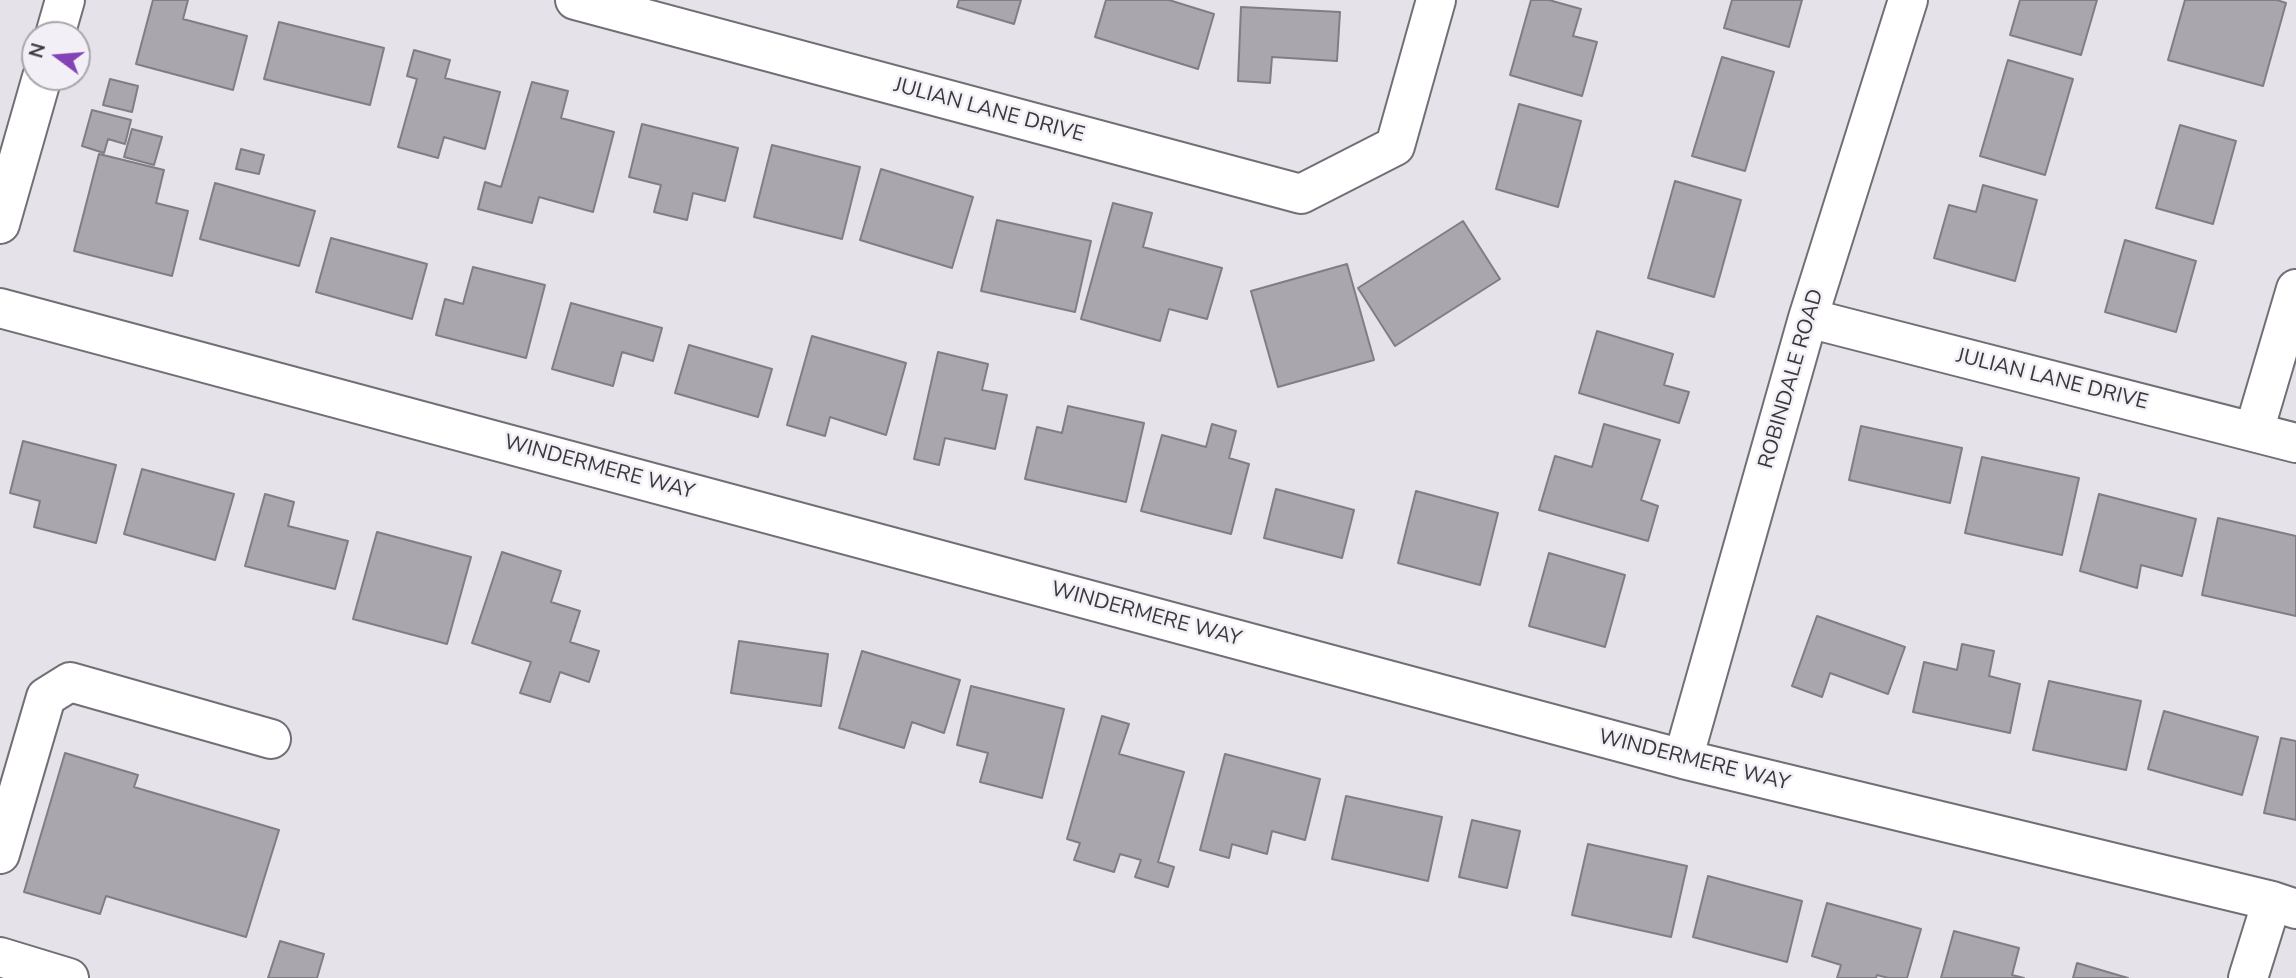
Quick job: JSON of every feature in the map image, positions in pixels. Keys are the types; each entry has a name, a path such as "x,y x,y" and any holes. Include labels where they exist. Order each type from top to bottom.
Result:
{"street":[{"path":"59,21 65,0"},
{"name":"JULIAN LANE DRIVE","path":"575,0 1301,194 1395,146 1436,0"},
{"name":"ROBINDALE ROAD","path":"1683,760 1808,318 1908,0"},
{"path":"0,224 39,91"},
{"path":"2254,431 2296,289"},
{"name":"WINDERMERE WAY","path":"0,308 1683,760 2284,905"},
{"name":"JULIAN LANE DRIVE","path":"1808,318 2296,443"},
{"path":"0,855 6,811 46,697 70,682 271,739"},
{"path":"2248,978 2284,905"},
{"path":"0,957 69,978"}],"building":[{"path":"153,0 188,0 183,19 247,36 233,90 136,64"},
{"path":"959,0 1021,0 1014,24 957,7"},
{"path":"1106,0 1169,0 1214,14 1198,69 1095,37"},
{"path":"1531,0 1549,0 1581,9 1573,36 1597,42 1582,96 1510,75"},
{"path":"1732,0 1802,0 1789,47 1724,28"},
{"path":"2020,0 2097,0 2081,55 2010,35"},
{"path":"2185,0 2277,0 2286,3 2263,86 2168,60"},
{"path":"1241,7 1340,12 1337,61 1272,57 1270,83 1238,81"},
{"path":"279,22 384,48 370,105 264,79"},
{"path":"414,50 450,60 445,78 500,92 485,149 444,137 438,158 398,147 417,79 407,76"},
{"path":"1722,57 1774,72 1745,171 1692,156"},
{"path":"2008,60 2073,79 2045,175 1980,156"},
{"path":"110,79 138,86 132,112 103,105"},
{"path":"532,82 568,91 561,118 614,132 593,212 539,197 532,223 478,209 485,182 501,187"},
{"path":"1519,104 1581,121 1558,207 1496,189"},
{"path":"92,110 131,120 125,144 108,139 104,153 82,146"},
{"path":"642,124 738,148 725,201 693,193 687,220 654,212 661,185 629,177"},
{"path":"2180,125 2236,141 2213,224 2156,208"},
{"path":"132,129 162,137 154,165 124,157"},
{"path":"772,145 860,167 842,239 754,217"},
{"path":"241,149 264,155 259,174 236,169"},
{"path":"99,154 164,170 156,203 188,211 172,276 74,251"},
{"path":"881,169 973,197 952,268 860,240"},
{"path":"1675,181 1741,200 1714,297 1648,278"},
{"path":"215,183 315,211 299,266 200,239"},
{"path":"1983,185 2037,200 2015,281 1934,258 1949,205 1976,212"},
{"path":"1113,203 1152,213 1143,247 1222,268 1207,319 1169,309 1160,341 1081,319"},
{"path":"997,220 1091,241 1075,312 981,291"},
{"path":"1463,221 1500,279 1395,346 1358,288"},
{"path":"331,238 427,264 412,319 316,292"},
{"path":"2125,240 2196,261 2176,332 2105,312"},
{"path":"1347,264 1374,360 1278,387 1251,291"},
{"path":"473,267 545,285 526,358 436,335 445,299 463,304"},
{"path":"571,303 662,328 653,361 622,352 613,386 552,369"},
{"path":"1597,331 1673,354 1664,385 1689,392 1679,423 1579,393"},
{"path":"812,336 906,363 886,435 830,417 825,436 787,425"},
{"path":"689,345 772,369 758,417 675,393"},
{"path":"938,352 988,364 982,390 1007,395 995,449 945,438 939,465 914,459"},
{"path":"1068,406 1144,423 1126,502 1025,479 1037,427 1062,433"},
{"path":"1212,424 1236,431 1229,458 1249,464 1231,534 1141,511 1162,435 1206,447"},
{"path":"1604,424 1660,440 1641,500 1658,506 1648,541 1539,510 1555,456 1592,467"},
{"path":"1861,426 1962,448 1950,503 1849,480"},
{"path":"23,441 116,465 96,543 34,527 40,501 10,493"},
{"path":"1982,457 2079,478 2062,555 1965,533"},
{"path":"142,469 234,494 215,560 124,534"},
{"path":"1276,489 1354,510 1342,558 1264,538"},
{"path":"1416,491 1498,513 1480,585 1398,563"},
{"path":"265,494 294,502 288,526 348,541 335,589 245,566"},
{"path":"2099,494 2196,519 2182,576 2141,565 2137,588 2080,571"},
{"path":"2218,518 2296,536 2296,616 2202,595"},
{"path":"377,532 471,557 447,644 353,619"},
{"path":"502,552 561,571 551,602 580,611 570,642 599,651 589,682 560,672 550,702 520,693 531,662 472,643"},
{"path":"1549,553 1625,575 1605,647 1529,626"},
{"path":"1817,616 1905,647 1888,694 1830,673 1822,697 1792,686"},
{"path":"739,641 828,654 821,706 731,693"},
{"path":"1962,644 1994,651 1989,676 2020,684 2010,733 1913,712 1924,662 1957,670"},
{"path":"862,651 960,680 944,733 912,722 904,748 839,728"},
{"path":"2049,681 2141,701 2126,770 2033,750"},
{"path":"971,686 1064,709 1042,798 980,782 988,753 957,745"},
{"path":"2164,711 2258,737 2242,795 2148,769"},
{"path":"1102,716 1129,724 1119,754 1184,772 1158,862 1174,867 1168,887 1135,877 1141,860 1120,854 1114,872 1074,860 1080,843 1067,839"},
{"path":"2281,738 2296,741 2296,820 2264,813"},
{"path":"65,753 138,775 134,787 279,830 246,937 106,896 100,914 24,892"},
{"path":"1225,754 1320,779 1305,840 1272,831 1267,854 1232,844 1229,858 1200,850"},
{"path":"1346,796 1442,817 1428,881 1332,859"},
{"path":"1472,820 1520,831 1507,888 1459,877"},
{"path":"1588,844 1687,866 1671,937 1572,915"},
{"path":"1708,876 1802,901 1787,962 1693,937"},
{"path":"1827,903 1921,929 1907,978 1877,975 1876,978 1837,978 1841,965 1812,956"},
{"path":"1954,931 2019,948 2012,975 2024,978 1941,978"},
{"path":"280,941 324,954 317,978 268,978"},
{"path":"2077,963 2128,978 2073,978"}]}
